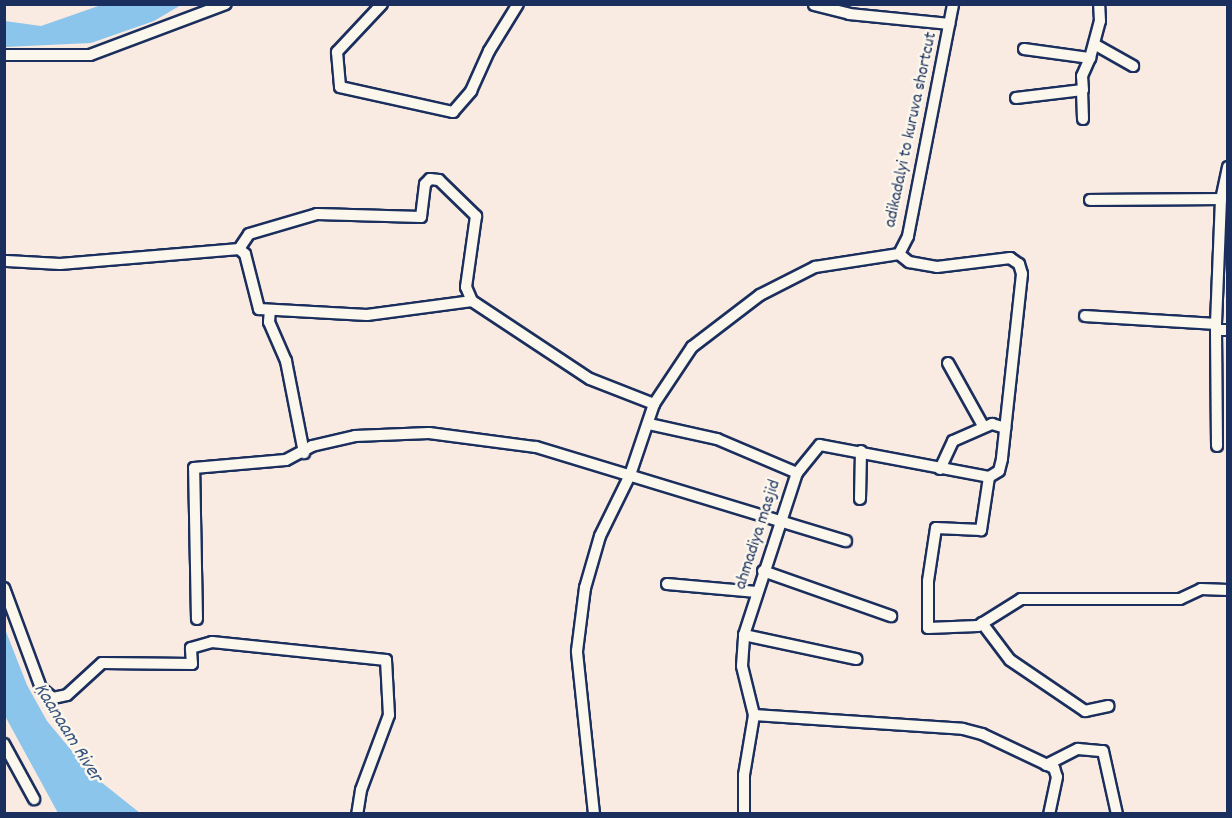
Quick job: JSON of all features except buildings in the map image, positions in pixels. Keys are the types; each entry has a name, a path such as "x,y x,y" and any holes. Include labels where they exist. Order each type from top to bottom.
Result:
{"street":[{"path":"4,55 90,55 226,4"},
{"path":"381,4 337,52 340,87 453,112 471,91 489,51 518,4"},
{"name":"adikadalyi to kuruva shortcut","path":"594,813 577,651 585,588 600,536 630,475 654,404 692,347 760,294 815,267 899,254 908,236 952,4"},
{"path":"1083,119 1082,76 1094,44 1099,4"},
{"path":"814,5 849,14 950,24"},
{"path":"1094,44 1133,66"},
{"path":"1024,49 1090,58"},
{"path":"1016,98 1082,90"},
{"path":"1217,446 1221,199 1227,167"},
{"path":"239,249 249,234 317,214 421,217 425,184 430,179 439,180 476,216 466,287 472,301 590,379 654,404"},
{"path":"1090,200 1221,199"},
{"path":"7,261 60,264 239,249"},
{"path":"239,249 248,263 254,302 259,309 367,315 472,301"},
{"path":"899,254 923,267 992,258 1010,258 1019,264 1022,274 999,471 989,477 981,530 936,528 926,614 932,628 982,624 1021,598 1180,598 1201,589 1227,590"},
{"path":"270,310 268,322 286,361 304,453"},
{"path":"1085,316 1220,328"},
{"path":"948,363 983,426"},
{"path":"649,424 717,440 797,472"},
{"path":"940,469 953,441 983,426 1005,428"},
{"path":"196,619 194,468 286,460 304,453 312,446 355,435 429,433 536,447 781,519 846,541"},
{"name":"ahmadiya masjid","path":"744,813 744,775 754,715 742,666 744,635 797,472 820,445 989,477"},
{"path":"860,499 861,451"},
{"path":"763,571 891,616"},
{"path":"667,584 757,592"},
{"path":"4,588 41,688 53,698 67,694 102,663 192,664 191,648 212,642 386,660 389,715 361,790 357,813"},
{"path":"982,624 1010,660 1085,711 1108,706"},
{"path":"744,635 856,659"},
{"path":"754,715 963,729 1054,768 1057,777 1049,813"},
{"path":"4,744 34,799"},
{"path":"1046,765 1078,750 1103,750 1117,813"}],"water":[{"path":"104,4 181,5 154,21 91,43 5,47 5,21 41,26"},
{"path":"5,629 27,685 47,721 91,774 140,813 58,813 5,716"}],"water label":[{"name":"Kaanaam River","path":"67,733"}]}
